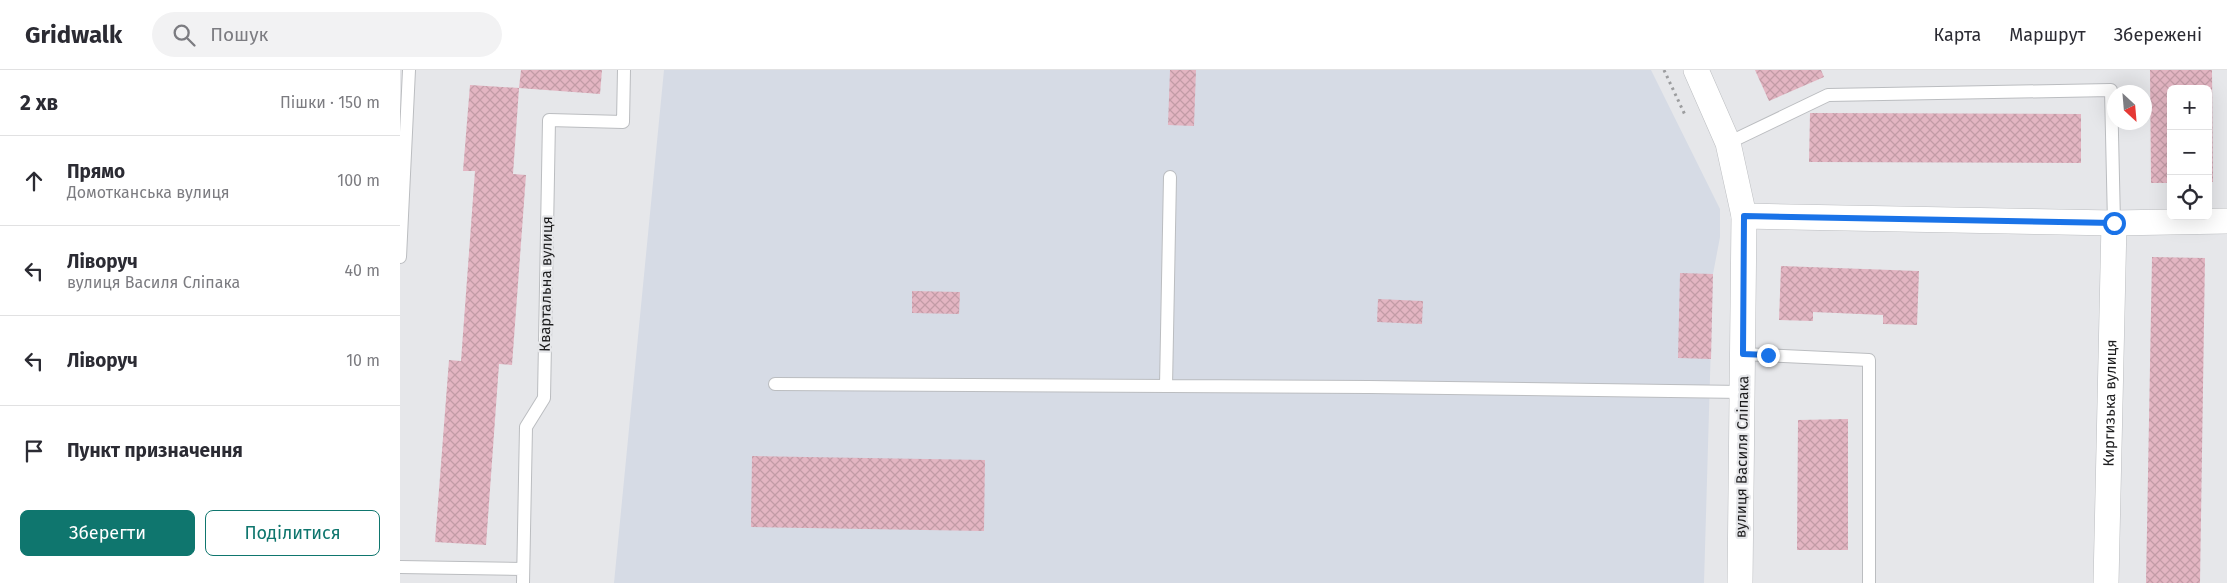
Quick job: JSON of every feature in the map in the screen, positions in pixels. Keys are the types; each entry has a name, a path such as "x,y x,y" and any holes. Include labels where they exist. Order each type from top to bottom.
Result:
{"street":[{"name":"вулиця Василя Сліпака","path":"1696,70 1728,143 1744,216 1740,583"},
{"path":"1744,216 2114,223 2227,221"},
{"name":"Киргизька вулиця","path":"2106,583 2114,223"}],"lane":[{"path":"400,257 409,70"},
{"name":"Квартальна вулиця","path":"523,583 526,427 544,398 549,120 623,122 624,70"},
{"path":"1728,143 1828,95 2111,90 2114,223"},
{"path":"1166,386 1170,176"},
{"path":"1743,354 1869,360 1869,583"},
{"path":"775,384 1743,392"},
{"path":"400,567 523,569"}],"shaded area":[{"path":"664,70 1651,70 1720,209 1720,237 1713,274 1704,583 614,583"}],"building":[{"path":"521,70 602,70 600,94 519,88"},
{"path":"1170,70 1196,70 1194,126 1168,125"},
{"path":"1755,70 1821,70 1824,77 1769,101"},
{"path":"2150,70 2212,70 2213,182 2212,85 2167,85 2167,183 2151,183 2152,85 2150,85"},
{"path":"470,85 519,88 513,174 526,175 512,365 499,364 486,545 435,542 449,360 461,361 475,171 463,171"},
{"path":"1810,113 2081,114 2081,163 1809,162"},
{"path":"2152,257 2205,258 2200,583 2146,583"},
{"path":"1781,266 1919,271 1917,325 1883,324 1883,315 1813,312 1813,321 1779,320"},
{"path":"1680,273 1713,274 1711,359 1678,358"},
{"path":"912,291 960,292 959,314 912,313"},
{"path":"1378,299 1423,301 1422,324 1377,322"},
{"path":"1848,419 1848,550 1797,550 1798,420"},
{"path":"752,456 985,460 984,531 751,527"}],"route":[{"path":"1768,355 1743,354 1744,216 2114,223"}]}
